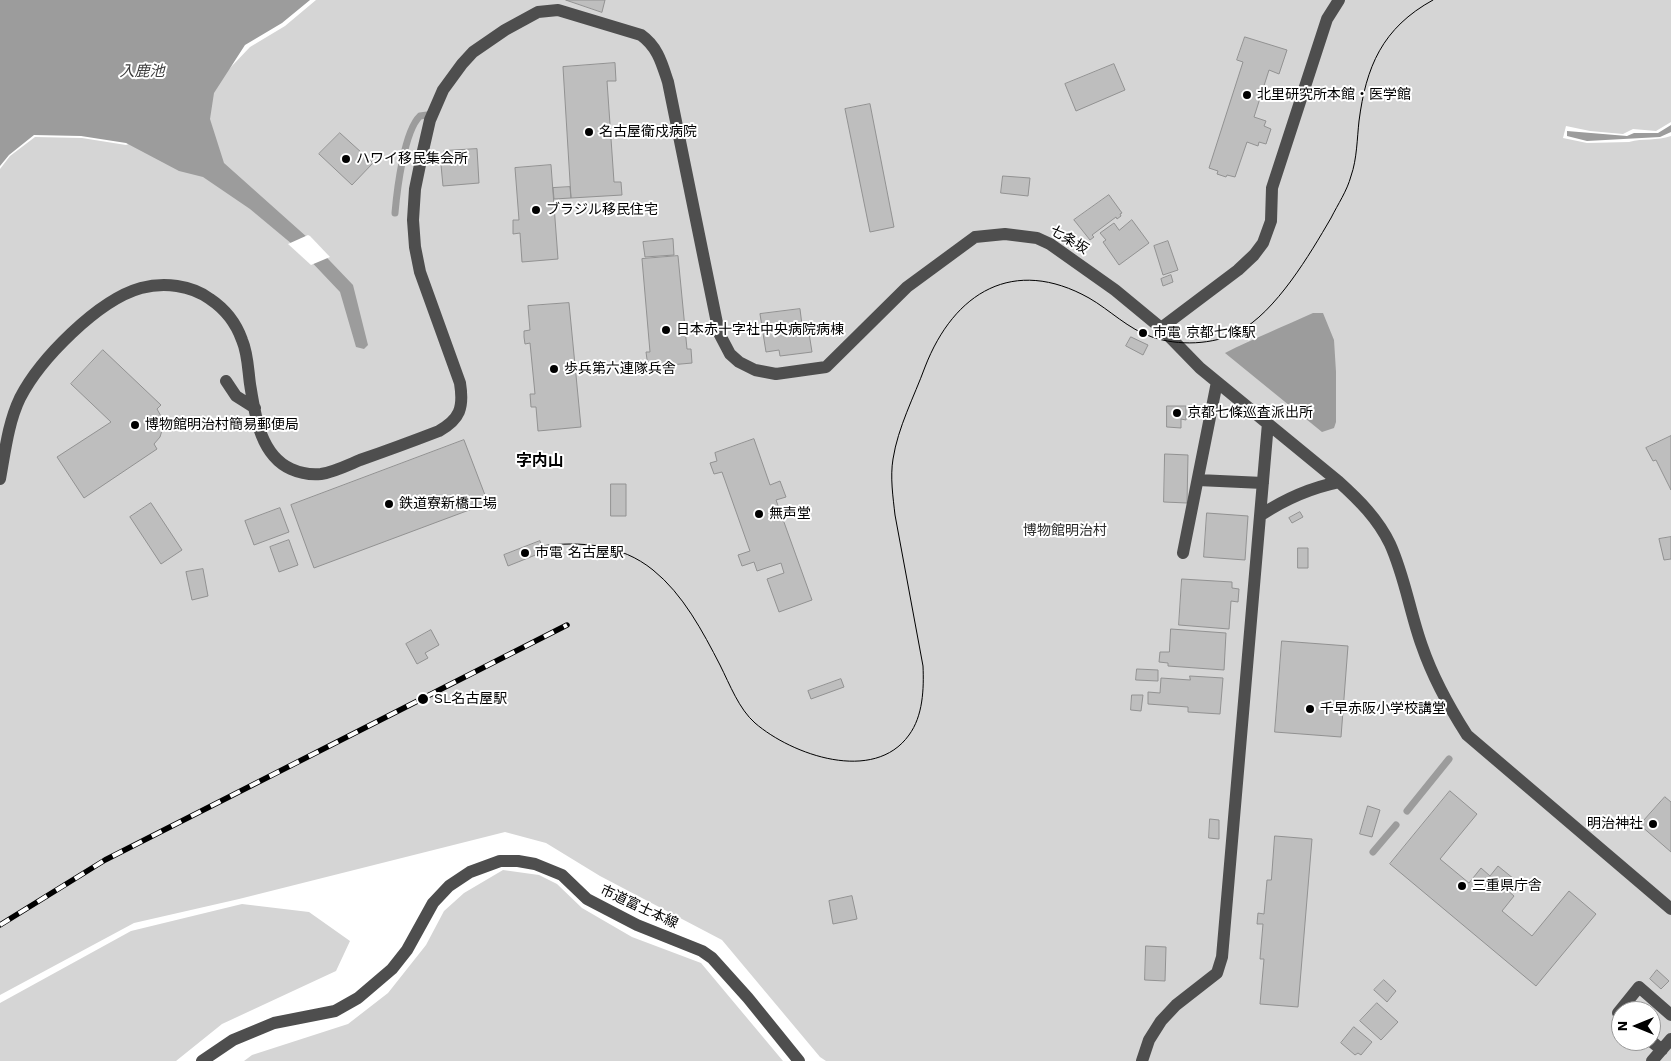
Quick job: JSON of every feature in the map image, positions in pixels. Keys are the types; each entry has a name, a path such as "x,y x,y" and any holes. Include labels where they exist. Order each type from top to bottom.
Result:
{"street":[{"path":"1162,328 1238,270 1254,255 1263,242 1270,221 1272,188 1327,19 1339,0"},
{"name":"七条坂","path":"255,408 267,448 277,460 291,469 312,474 333,471 438,431 457,418 462,400 460,384 420,272 415,247 414,205 422,155 436,105 443,90 473,52 488,41 538,12 558,10 641,35 651,42 657,51 668,82 719,333 730,354 739,362 749,368 768,374 826,367 907,287 975,236 990,234 1021,235 1050,244 1115,290 1162,328 1200,368 1339,482 1364,506 1389,542 1403,580 1429,666 1467,735 1671,909"},
{"path":"0,479 14,415 21,398 41,367 65,340 93,316 124,295 141,288 159,285 178,286 195,290 210,298 224,310 235,325 243,341 255,408"},
{"path":"226,381 236,396 255,408"},
{"path":"1183,553 1217,382"},
{"path":"1142,1061 1149,1040 1161,1021 1176,1004 1217,973 1223,946 1227,830 1268,423"},
{"path":"1198,480 1263,483"},
{"path":"1260,515 1298,494 1339,482"},
{"name":"市道富士本線","path":"202,1061 233,1040 274,1024 335,1010 358,998 392,969 407,950 433,903 449,886 470,872 500,861 518,861 535,864 562,875 587,899 637,925 702,951 712,958 748,998 799,1061"},
{"path":"1628,1001 1639,988 1654,1001"},
{"path":"1661,1007 1671,1015"},
{"path":"1652,1061 1671,1039"}],"green space":[{"name":"博物館明治村","path":"316,0 1671,0 1671,122 1656,131 1633,129 1623,134 1590,131 1566,126 1563,138 1587,143 1629,142 1671,136 1671,1061 826,1061 820,1057 722,940 600,876 546,843 505,832 239,899 134,923 0,995 0,169 10,156 35,137 82,138 126,145 180,126 192,108 250,47 285,26"},
{"path":"503,870 539,875 557,884 582,908 632,937 701,963 783,1061 244,1061 252,1055 348,1024 388,993 426,945 444,911 464,893"},
{"path":"242,904 309,912 350,941 336,971 222,1024 176,1061 0,1061 0,1003 131,931"}],"water":[{"name":"入鹿池","path":"0,0 310,0 282,23 245,45 214,93 210,119 224,163 308,238 353,285 368,345 364,349 356,347 340,292 304,254 250,209 203,177 179,171 126,143 81,136 34,135 9,155 0,166"},
{"path":"1671,125 1671,132 1660,137 1587,141 1567,136 1567,131 1627,136 1634,133 1658,133"},
{"path":"1313,313 1323,313 1334,340 1336,422 1334,428 1322,432 1225,353"}],"pier":[{"path":"308,235 330,257 311,265 288,244"}],"building":[{"path":"566,0 605,0 602,12"},
{"name":"北里研究所本館・医学館","path":"1245,37 1287,50 1279,74 1269,70 1254,117 1266,121 1264,126 1271,129 1266,144 1259,142 1258,146 1247,142 1235,177 1227,175 1226,177 1217,174 1218,171 1209,168 1243,62 1237,60"},
{"name":"名古屋衛戍病院","path":"615,63 616,81 607,81 614,182 621,182 622,195 571,198 563,67"},
{"path":"1114,64 1125,90 1076,111 1065,84"},
{"path":"870,104 894,227 870,232 845,109"},
{"name":"ハワイ移民集会所","path":"340,133 373,163 352,185 319,154"},
{"path":"477,149 479,183 443,186 441,165 445,164 444,151"},
{"name":"ブラジル移民住宅","path":"551,165 558,259 522,262 520,233 513,234 513,220 519,220 515,168"},
{"path":"1003,176 1030,178 1028,196 1001,193"},
{"path":"570,187 571,198 554,199 553,188"},
{"path":"1109,195 1122,213 1120,214 1121,216 1117,219 1116,217 1092,235 1094,237 1090,240 1074,220"},
{"path":"1132,220 1149,243 1119,265 1103,242 1106,240 1100,233 1114,223 1119,230"},
{"path":"673,239 674,255 645,257 643,242"},
{"path":"1168,241 1178,270 1163,275 1154,246"},
{"name":"日本赤十字社中央病院病棟","path":"678,256 687,349 691,349 692,363 648,367 646,352 650,352 642,259"},
{"path":"1171,275 1173,282 1163,286 1161,279"},
{"name":"歩兵第六連隊兵舎","path":"569,303 581,427 538,431 536,407 531,407 530,394 535,394 530,343 525,344 524,337 524,331 530,330 528,306"},
{"path":"800,309 803,333 809,333 812,352 780,356 779,350 766,352 760,314"},
{"path":"1131,337 1148,345 1143,355 1126,346"},
{"name":"博物館明治村簡易郵便局","path":"103,350 161,405 157,409 162,418 163,427 160,437 154,444 157,449 84,498 57,457 111,422 71,384"},
{"name":"京都七條巡査派出所","path":"1167,406 1186,406 1186,420 1181,419 1181,428 1167,427"},
{"path":"1671,436 1671,490 1656,460 1653,461 1646,448"},
{"name":"無声堂","path":"754,439 770,485 780,481 786,497 776,500 812,600 779,612 767,579 784,573 781,563 757,571 754,562 742,566 738,555 750,551 722,472 714,474 710,463 717,461 715,453"},
{"name":"鉄道寮新橋工場","path":"464,440 488,503 314,568 291,505"},
{"path":"1165,454 1188,455 1187,503 1164,502"},
{"path":"611,484 626,484 626,516 611,516"},
{"path":"151,503 182,550 161,564 130,517"},
{"path":"280,508 289,532 254,545 245,521"},
{"path":"1300,512 1303,517 1292,523 1289,518"},
{"path":"1207,513 1248,516 1245,560 1204,557"},
{"path":"1671,537 1671,559 1664,560 1659,539"},
{"path":"289,540 298,565 279,572 270,547"},
{"path":"540,541 543,552 508,566 504,555"},
{"path":"1298,548 1308,548 1308,568 1298,568"},
{"path":"203,569 208,596 192,600 186,572"},
{"path":"1182,579 1232,582 1232,588 1239,589 1238,602 1231,601 1229,629 1179,625"},
{"path":"1171,629 1226,633 1224,670 1168,666 1168,663 1159,662 1160,652 1169,652"},
{"path":"431,630 439,645 425,653 428,658 417,664 406,644"},
{"name":"千早赤阪小学校講堂","path":"1282,641 1348,646 1341,737 1275,732"},
{"path":"1137,669 1158,670 1158,681 1136,680"},
{"path":"1190,676 1223,678 1220,714 1188,712 1188,707 1148,704 1148,692 1160,693 1161,678 1190,680"},
{"path":"841,679 844,687 811,699 808,691"},
{"path":"1132,695 1143,695 1141,711 1131,710"},
{"name":"三重県庁舎","path":"1450,791 1477,814 1440,859 1469,883 1481,868 1490,876 1498,866 1514,879 1506,889 1514,896 1502,911 1532,936 1569,891 1596,914 1536,986 1390,864"},
{"path":"1665,797 1671,802 1671,852 1640,825"},
{"path":"1368,806 1380,810 1372,837 1360,834"},
{"path":"1210,819 1219,820 1219,839 1209,838"},
{"path":"1275,836 1312,839 1298,1007 1260,1004 1264,959 1260,959 1263,924 1257,924 1258,913 1264,914 1267,880 1271,880"},
{"path":"852,896 857,919 833,924 829,901"},
{"path":"1146,946 1166,947 1165,981 1145,980"},
{"path":"1657,970 1669,981 1661,989 1650,979"},
{"path":"1384,980 1396,991 1387,1002 1374,990"},
{"path":"1377,1003 1398,1022 1381,1040 1360,1021"},
{"path":"1354,1027 1372,1042 1361,1055 1358,1053 1355,1055 1341,1043"}],"waterway":[{"path":"395,213 402,162 410,134 420,116 427,115"},
{"path":"1407,811 1449,759"},
{"path":"1373,852 1396,825"}],"tram line":[{"path":"541,546 571,544 600,546 628,555 641,561 653,570 674,590 691,614 707,640 744,711 755,723 771,735 811,754 833,759 855,761 875,758 894,750 914,728 920,711 923,693 923,666 895,515 892,466 902,424 925,367 937,341 952,319 970,301 990,289 1012,282 1036,281 1062,286 1089,298 1143,334 1162,340 1184,343 1218,340 1238,332 1252,323 1266,311 1291,281 1323,232 1345,192 1354,163 1366,83 1380,51 1389,36 1401,23 1415,11 1433,0"}],"railway":[{"path":"0,925 105,860 567,625"}],"place":[{"name":"北里研究所本館・医学館","path":"1247,95"},
{"name":"名古屋衛戍病院","path":"589,132"},
{"name":"ハワイ移民集会所","path":"346,159"},
{"name":"ブラジル移民住宅","path":"536,210"},
{"name":"日本赤十字社中央病院病棟","path":"666,330"},
{"name":"市電 京都七條駅","path":"1143,333"},
{"name":"歩兵第六連隊兵舎","path":"554,369"},
{"name":"京都七條巡査派出所","path":"1177,413"},
{"name":"博物館明治村簡易郵便局","path":"135,425"},
{"name":"鉄道寮新橋工場","path":"389,504"},
{"name":"無声堂","path":"759,514"},
{"name":"市電 名古屋駅","path":"525,553"},
{"name":"SL名古屋駅","path":"423,699"},
{"name":"千早赤阪小学校講堂","path":"1310,709"},
{"name":"明治神社","path":"1653,824"},
{"name":"三重県庁舎","path":"1462,886"}],"district":[{"name":"字内山","path":"540,461"}]}
